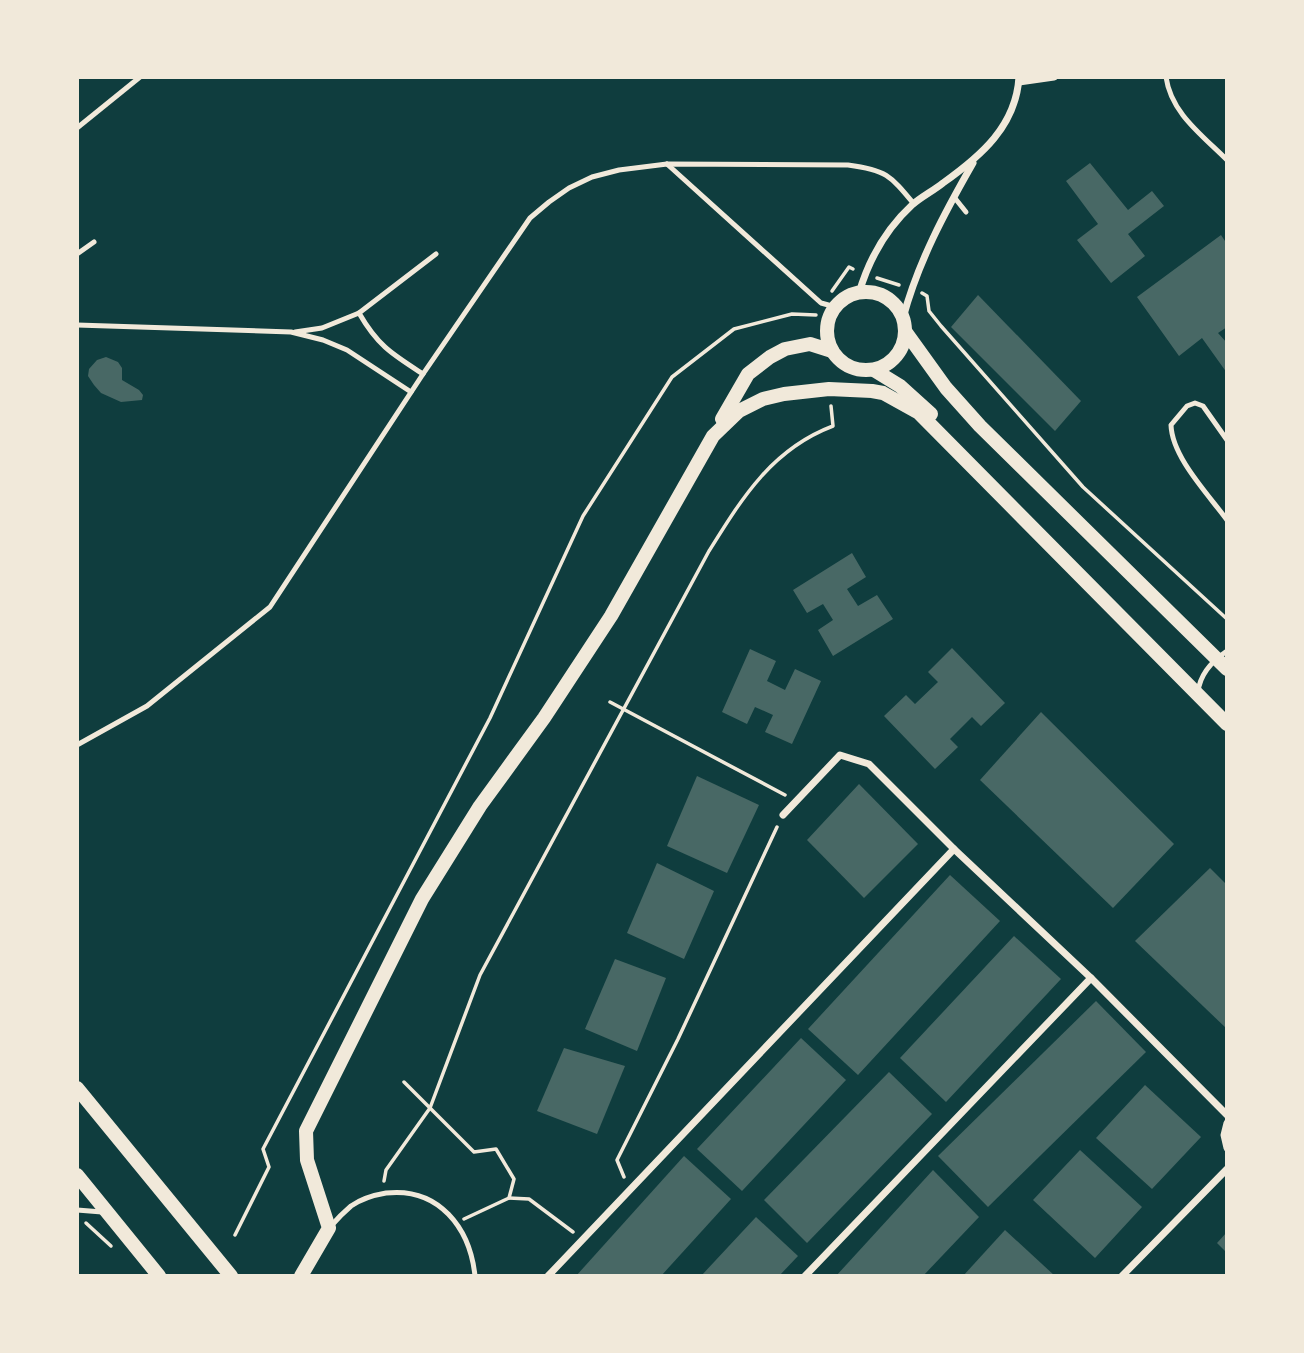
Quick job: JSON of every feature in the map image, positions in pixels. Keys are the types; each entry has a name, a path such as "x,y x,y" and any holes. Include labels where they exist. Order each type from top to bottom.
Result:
{"main road":[{"path":"1059,555 922,404 874,370 850,368 840,361 832,351 827,331 831,313 838,303 859,293 877,293 893,303 946,388 979,426 1222,655 1227,669"},
{"path":"874,370 893,360 904,342 904,324"},
{"path":"301,1276 329,1228 307,1160 306,1131 422,899 480,806 544,718 611,615 748,374 759,364 785,349 810,344 832,351"},
{"path":"713,436 739,411 763,399 784,394 851,388 883,393 919,413 1227,724"},
{"path":"77,1088 231,1276"},
{"path":"77,1175 159,1276"}],"street":[{"path":"904,324 912,285 975,159 1008,121 1019,79 1054,77"},
{"path":"859,293 864,274 880,242 898,220 914,204 975,159"},
{"path":"783,815 840,755 869,764 954,849 1091,978 1227,1115"},
{"path":"548,1276 954,849"},
{"path":"806,1276 1091,978"},
{"path":"1227,1123 1224,1135 1227,1148"},
{"path":"1122,1276 1227,1169"}],"lane":[{"path":"77,128 140,77"},
{"path":"1166,77 1168,93 1182,115 1227,160"},
{"path":"77,746 147,706 270,607 423,374 530,218 569,188 592,177 618,170 667,164 848,165 875,169 893,179 914,204"},
{"path":"667,164 821,303 832,306 838,303"},
{"path":"954,197 966,212"},
{"path":"77,254 94,243"},
{"path":"292,333 322,328 359,313 436,254"},
{"path":"359,313 375,340 388,352 423,374"},
{"path":"77,325 292,333 323,340 347,350 411,392"},
{"path":"1227,440 1203,406 1195,403 1187,406 1171,425 1171,439 1181,457 1227,520"},
{"path":"1198,694 1199,681 1222,655"},
{"path":"329,1228 351,1206 373,1195 396,1192 419,1195 438,1203 456,1223 466,1240 475,1276"},
{"path":"77,1210 108,1213"}],"path":[{"path":"235,1235 269,1167 263,1149 490,718 583,516 671,377 734,330 792,314"},
{"path":"941,326 1083,487 1227,620"},
{"path":"381,1194 386,1170 430,1108 480,975 709,551 751,488 790,449 810,435 834,426 829,389"},
{"path":"610,702 796,801"},
{"path":"629,1189 617,1160 678,1039 783,815"},
{"path":"404,1082 474,1152 496,1149 514,1179 509,1198"},
{"path":"456,1223 509,1198 529,1199 583,1239"},
{"path":"85,1222 119,1253"}],"building":[{"path":"1090,163 1128,210 1152,191 1164,206 1128,234 1145,256 1111,283 1077,240 1098,224 1066,181"},
{"path":"1221,235 1227,244 1227,327 1218,333 1227,343 1227,373 1202,338 1179,356 1137,297"},
{"path":"978,295 1081,401 1055,431 951,327"},
{"path":"106,357 118,362 122,368 122,380 139,390 143,395 142,400 121,402 101,393 94,385 88,376 89,369 97,360"},
{"path":"852,553 866,577 847,589 858,606 877,595 893,619 833,656 818,630 833,620 823,604 807,613 793,590"},
{"path":"952,648 1005,703 981,726 972,717 950,739 958,747 935,769 884,716 906,695 915,704 938,682 928,672"},
{"path":"750,649 776,661 767,681 785,690 795,669 821,681 792,744 765,732 773,715 755,707 747,724 722,712"},
{"path":"1041,712 1174,844 1113,908 980,780"},
{"path":"697,776 759,805 727,873 667,846"},
{"path":"859,784 918,844 864,898 807,840"},
{"path":"657,863 714,891 684,959 627,933"},
{"path":"1210,868 1227,885 1227,1029 1135,941"},
{"path":"950,875 1000,921 858,1075 808,1029"},
{"path":"1014,936 1061,979 946,1102 900,1058"},
{"path":"615,959 666,978 637,1051 585,1029"},
{"path":"1096,1001 1146,1052 988,1207 938,1156"},
{"path":"801,1038 846,1080 742,1191 697,1149"},
{"path":"564,1048 625,1066 597,1134 537,1111"},
{"path":"889,1072 932,1114 807,1243 764,1200"},
{"path":"1145,1085 1201,1137 1152,1189 1096,1138"},
{"path":"1080,1150 1142,1207 1095,1258 1033,1200"},
{"path":"684,1156 731,1199 661,1276 576,1276"},
{"path":"933,1170 979,1217 923,1276 836,1276"},
{"path":"756,1217 798,1256 779,1276 701,1276"},
{"path":"1005,1230 1055,1276 963,1276"},
{"path":"1227,1232 1227,1253 1217,1243"}]}
